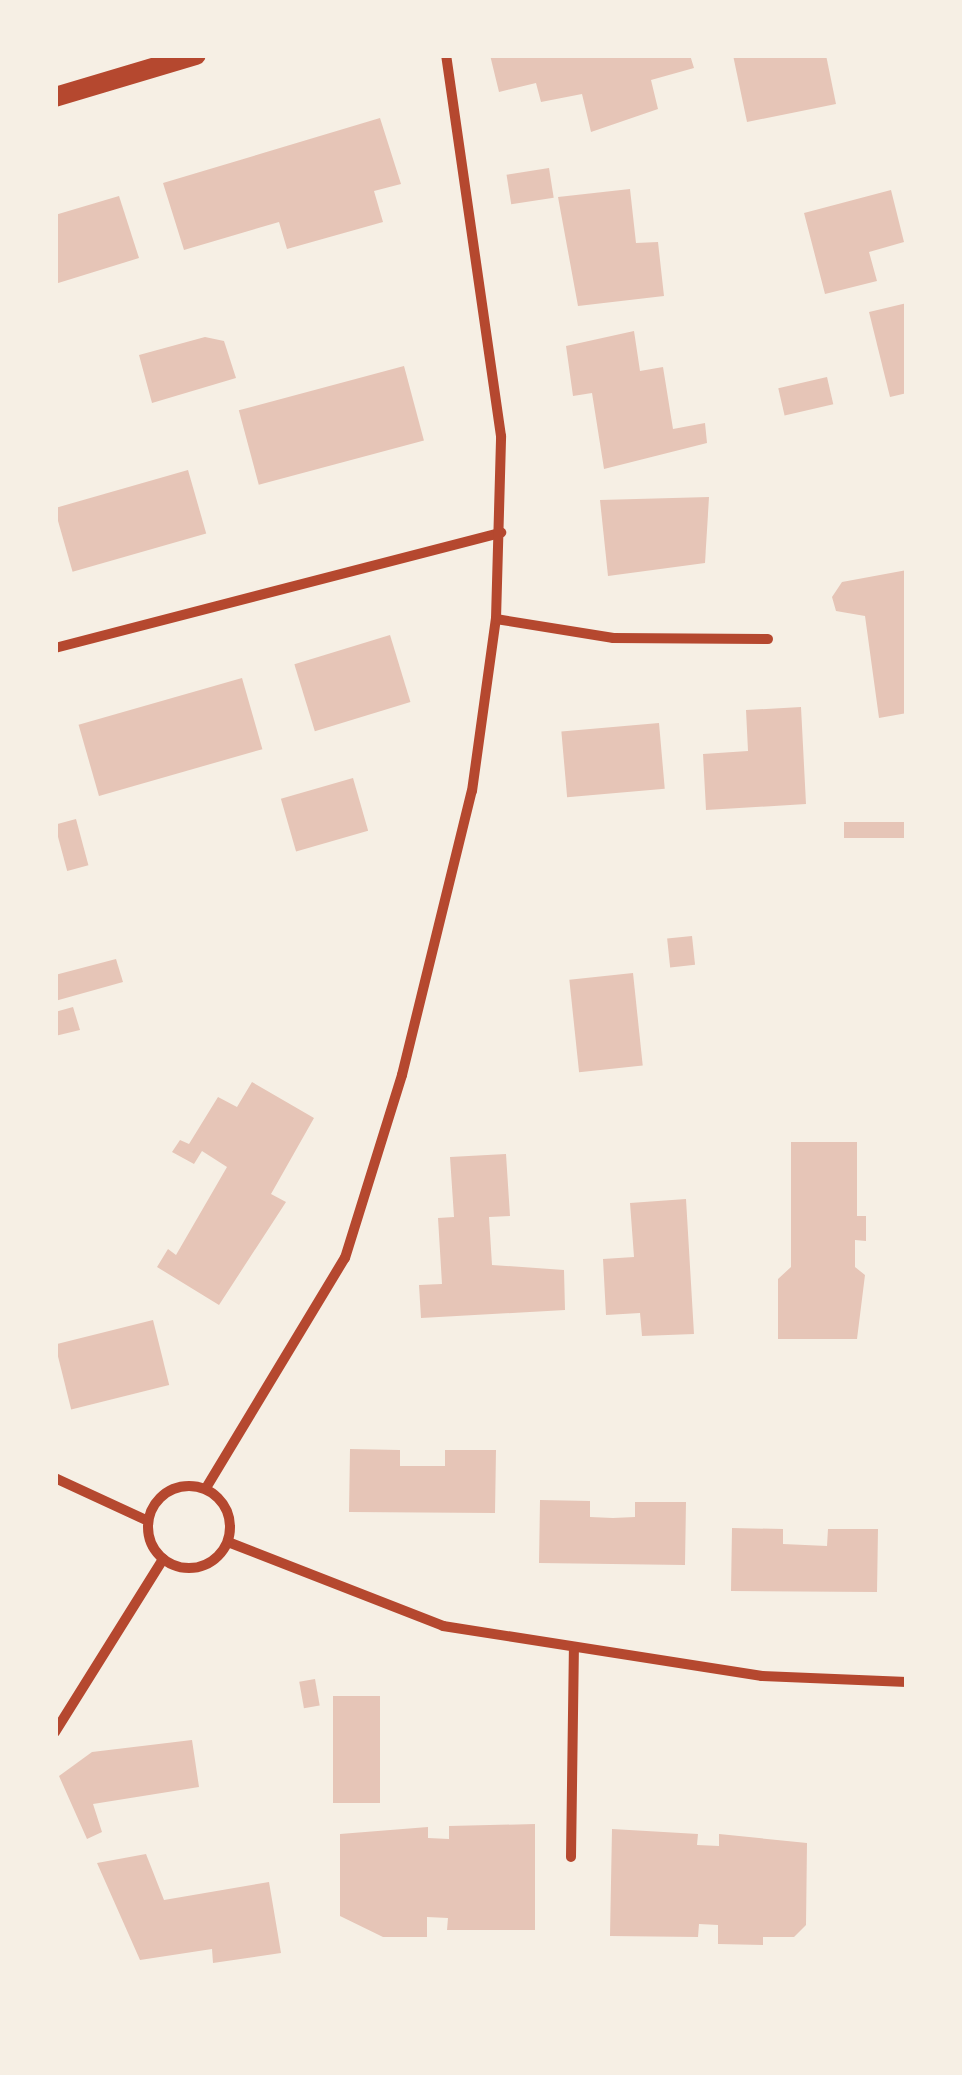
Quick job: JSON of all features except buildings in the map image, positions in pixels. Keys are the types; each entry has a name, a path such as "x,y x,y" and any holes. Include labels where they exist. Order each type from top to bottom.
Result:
{"main road":[{"path":"55,96 196,55"}],"street":[{"path":"206,1488 345,1258 402,1075 472,791 496,619 501,436 446,55"},
{"path":"55,648 500,533"},
{"path":"496,619 613,638 768,638"},
{"path":"55,1478 148,1520 163,1559"},
{"path":"148,1520 169,1490 206,1488"},
{"path":"163,1559 200,1567 228,1542 230,1516 206,1488"},
{"path":"228,1542 443,1626 574,1651 762,1676 907,1682"},
{"path":"55,1732 163,1559"},
{"path":"571,1857 574,1651"}]}
